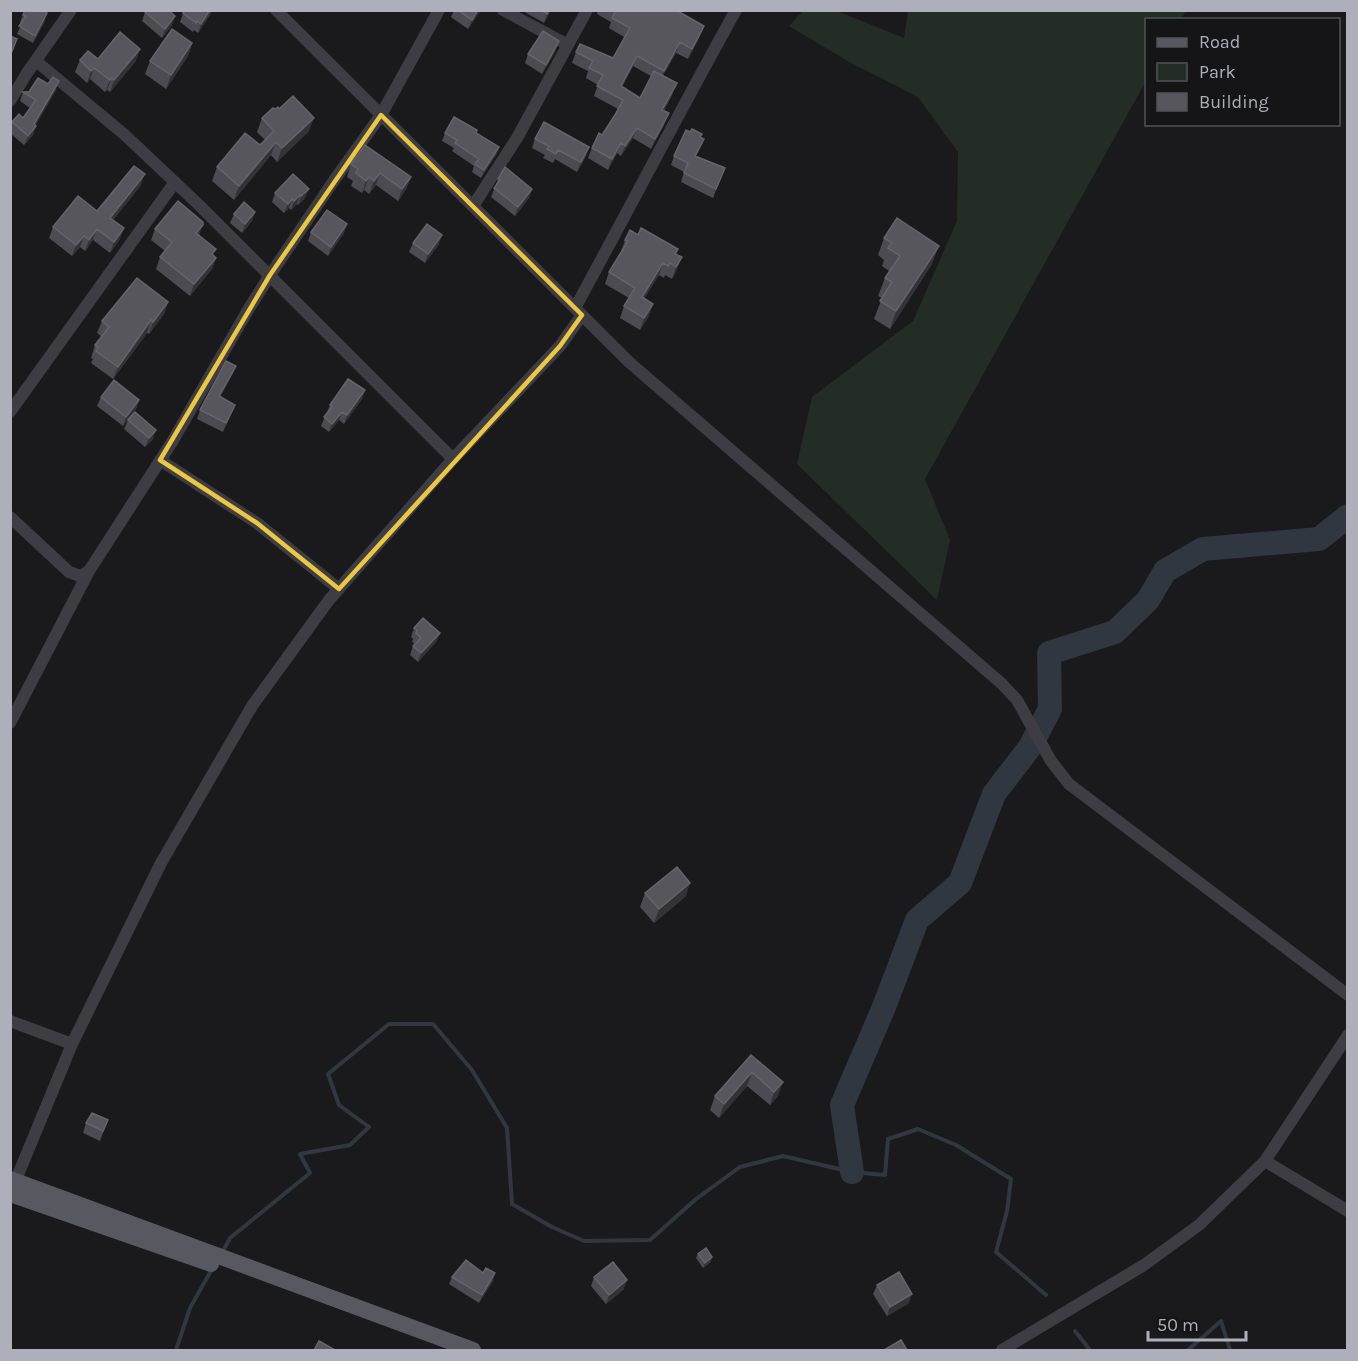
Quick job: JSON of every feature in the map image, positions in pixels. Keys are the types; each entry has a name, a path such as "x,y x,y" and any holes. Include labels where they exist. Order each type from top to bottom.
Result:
{"main road":[{"path":"12,1187 473,1350"},
{"path":"224,1263 443,1350"}],"street":[{"path":"10,100 71,10"},
{"path":"10,723 89,571 160,460 270,275 381,116 439,10"},
{"path":"503,10 568,45"},
{"path":"473,206 517,138 587,10"},
{"path":"12,1187 72,1044 161,863 252,706 339,589 453,459 560,346 736,10"},
{"path":"278,11 629,362 1002,683 1017,700 1051,761 1070,784 1347,995"},
{"path":"36,62 125,135 175,182 453,459"},
{"path":"10,412 175,182"},
{"path":"160,460 257,523 339,589"},
{"path":"10,517 69,573 80,576 89,571"},
{"path":"10,1021 72,1044"},
{"path":"1002,1350 1143,1265 1199,1225 1265,1161 1347,1035"},
{"path":"1265,1161 1347,1211"}],"highlighted area":[{"path":"381,115 582,315 560,346 339,589 257,523 160,460 270,275"}],"green space":[{"path":"803,11 837,11 904,38 908,11 1186,11 1182,18 1145,18 1145,83 925,479 950,540 937,600 797,464 812,397 913,321 957,221 958,152 918,97 851,63 789,26"}],"building":[{"path":"25,10 42,10 47,13 35,36 19,26 26,16 23,15"},
{"path":"147,10 168,10 175,16 165,29 145,12"},
{"path":"185,10 210,10 201,24 183,13"},
{"path":"458,10 478,10 472,20"},
{"path":"612,10 676,10 704,26 692,49 680,42 664,71 637,56 621,86 640,98 654,71 677,83 662,110 669,113 655,139 637,128 625,146 621,143 612,159 592,148 599,133 602,135 623,100 597,86 603,75 589,68 593,61 576,52 580,44 613,58 630,28 612,18 615,12"},
{"path":"172,29 192,43 171,75 150,61"},
{"path":"543,31 559,41 546,65 528,54"},
{"path":"120,32 140,49 114,80 112,78 110,80 94,68 91,71 80,60 88,51 98,59"},
{"path":"10,36 17,39 10,56"},
{"path":"53,77 59,81 34,124 36,126 28,136 12,122 19,114 23,118 36,100 23,92 29,92 38,78 48,84"},
{"path":"293,96 314,118 282,148 276,142 239,186 217,167 245,133 260,145 274,131 262,118 273,108 278,107 279,109"},
{"path":"454,117 477,130 476,133 499,147 484,170 475,164 479,159 455,143 457,140 445,133"},
{"path":"544,122 589,147 581,162 558,150 556,154 547,149 549,146 535,139"},
{"path":"692,129 702,134 700,137 704,139 695,156 725,168 716,189 684,173 688,163 674,156 686,130 690,132"},
{"path":"365,145 411,177 402,189 380,173 374,181 369,177 366,181 356,173 358,169 351,164"},
{"path":"134,166 145,174 110,218 124,228 114,242 97,229 89,240 84,236 76,245 53,227 78,196 97,211"},
{"path":"505,167 532,189 518,207 494,188"},
{"path":"293,174 309,189 288,204 275,193"},
{"path":"178,201 203,222 196,233 216,249 212,254 216,258 194,284 160,257 172,242 155,229"},
{"path":"244,202 255,212 245,224 234,214"},
{"path":"327,210 347,224 331,247 311,232"},
{"path":"897,218 939,246 896,311 880,301 892,282 885,278 900,256 888,248 892,243 884,238"},
{"path":"427,224 442,235 428,254 413,243"},
{"path":"641,228 678,249 675,254 682,257 676,267 670,263 668,266 663,263 642,297 653,304 644,318 624,306 635,288 609,272 628,241 625,240 630,230 638,235"},
{"path":"137,278 168,302 153,322 151,320 118,367 96,351 98,348 95,345 109,327 102,321"},
{"path":"226,361 236,366 219,396 235,405 226,423 200,410"},
{"path":"348,379 365,390 347,415 342,412 332,424 324,417"},
{"path":"114,380 139,400 126,417 101,397"},
{"path":"135,412 156,430 149,438 128,420"},
{"path":"423,618 440,633 421,653 413,646 421,638 414,628"},
{"path":"677,867 690,883 659,909 645,893"},
{"path":"751,1055 783,1082 774,1092 752,1072 724,1104 715,1096"},
{"path":"92,1113 108,1120 103,1131 86,1123"},
{"path":"706,1248 712,1257 705,1263 698,1254"},
{"path":"466,1260 483,1273 486,1268 495,1273 482,1295 452,1277"},
{"path":"613,1262 627,1280 609,1295 594,1277"},
{"path":"899,1272 912,1294 890,1307 877,1285"},
{"path":"901,1340 907,1350 884,1350"},
{"path":"319,1341 335,1350 314,1350"}],"waterway":[{"path":"852,1172 842,1105 884,1007 917,920 960,883 994,794 1030,747 1050,709 1049,653 1115,632 1148,600 1165,571 1203,549 1319,539 1348,516"},
{"path":"222,1253 230,1238 310,1173 300,1154 350,1145 369,1127 339,1105 328,1074 389,1024 433,1024 472,1070 507,1128 512,1204 552,1227 584,1241 650,1240 696,1199 740,1167 783,1156 852,1172 885,1175 888,1139 918,1129 956,1145 1011,1179 1007,1211 996,1252 1046,1295"},
{"path":"176,1350 190,1308 212,1269"},
{"path":"1188,1350 1221,1321 1230,1350"},
{"path":"1075,1331 1090,1350"}]}
